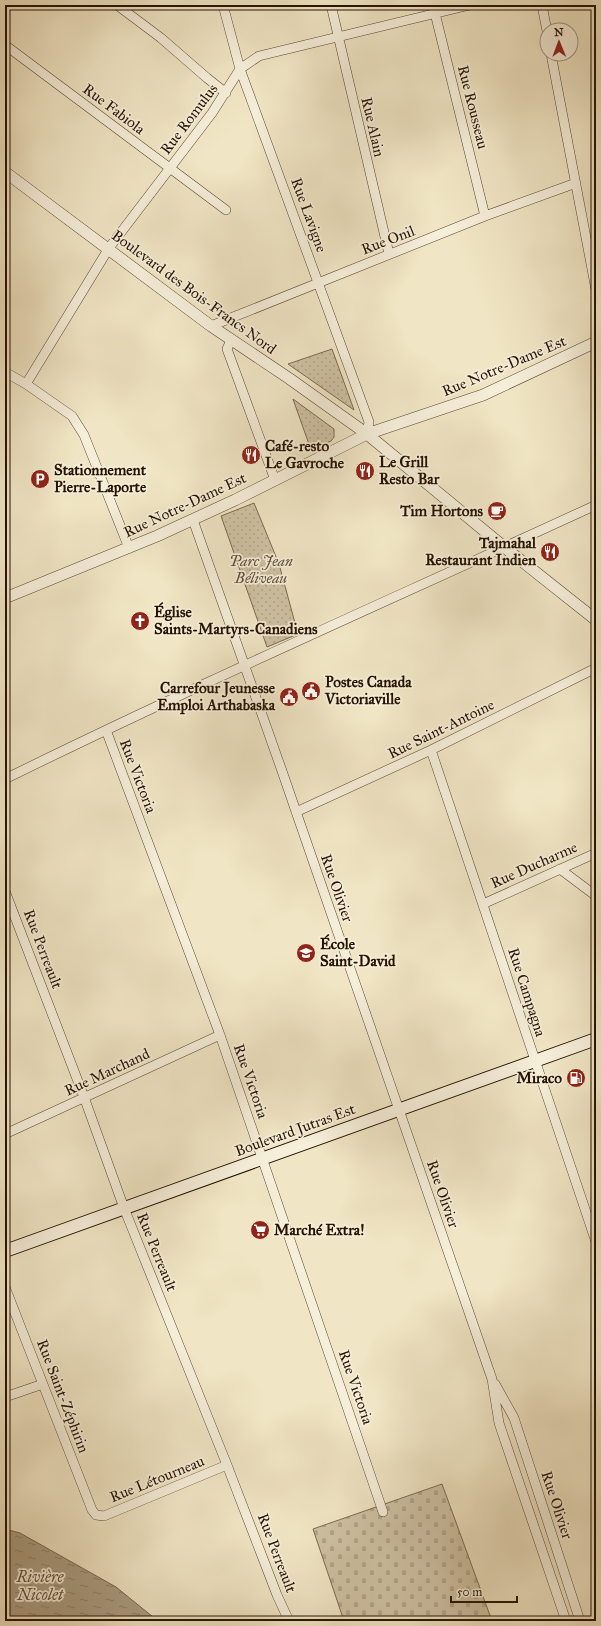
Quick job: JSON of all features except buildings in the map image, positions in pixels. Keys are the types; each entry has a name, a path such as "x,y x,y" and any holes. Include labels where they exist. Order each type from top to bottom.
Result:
{"main road":[{"name":"Boulevard Jutras Est","path":"5,1251 596,1039"}],"street":[{"path":"117,5 161,38 226,93"},
{"name":"Rue Lavigne","path":"223,5 240,69 369,422 367,434"},
{"name":"Rue Alain","path":"331,5 389,254"},
{"name":"Rue Romulus","path":"26,384 109,248 226,93 240,69 259,56 338,37 434,9 470,5"},
{"path":"542,5 545,22"},
{"name":"Rue Rousseau","path":"434,9 486,216"},
{"name":"Rue Fabiola","path":"5,45 169,169 226,210"},
{"path":"553,62 596,290"},
{"name":"Boulevard des Bois-Francs Nord","path":"5,172 109,248 230,340 290,379 367,434 504,547 596,620"},
{"name":"Rue Onil","path":"211,326 389,254 576,183"},
{"path":"230,340 227,349 275,480"},
{"name":"Rue Notre-Dame Est","path":"5,598 129,548 193,520 367,434 483,395 596,342"},
{"path":"5,372 26,384 72,416 84,434 129,548"},
{"path":"5,779 106,730 306,637 596,505"},
{"name":"Rue Olivier","path":"193,520 296,812 492,1379 499,1423 566,1621"},
{"name":"Rue Saint-Antoine","path":"296,812 431,750 596,668"},
{"name":"Rue Victoria","path":"106,730 220,1035 383,1512"},
{"name":"Rue Campagna","path":"431,750 534,1061 596,1242"},
{"name":"Rue Ducharme","path":"483,904 596,853"},
{"path":"560,869 596,896"},
{"name":"Rue Perreault","path":"5,891 84,1097 124,1208 227,1465 277,1595 289,1621"},
{"name":"Rue Marchand","path":"5,1134 220,1035"},
{"name":"Rue Saint-Zéphirin","path":"5,1287 92,1510 96,1515"},
{"name":"Rue Olivier","path":"492,1379 514,1418 580,1621"},
{"path":"5,1397 43,1384"},
{"name":"Rue Létourneau","path":"96,1515 104,1516 227,1465"}],"green space":[{"path":"332,349 354,410 288,364"},
{"path":"293,399 334,429 334,437 331,441 311,450"},
{"name":"Parc Jean Béliveau","path":"254,503 279,564 298,634 267,647 221,516"},
{"path":"442,1484 492,1621 344,1621 313,1529"}],"water":[{"name":"Rivière Nicolet","path":"5,1529 20,1533 116,1587 158,1621 5,1621"}],"place":[{"name":"Café-resto Le Gavroche","path":"251,455"},
{"name":"Le Grill Resto Bar","path":"365,471"},
{"name":"Stationnement Pierre-Laporte","path":"40,479"},
{"name":"Tim Hortons","path":"497,511"},
{"name":"Tajmahal Restaurant Indien","path":"550,552"},
{"name":"Église Saints-Martyrs-Canadiens","path":"140,621"},
{"name":"Postes Canada Victoriaville","path":"311,691"},
{"name":"Carrefour Jeunesse Emploi Arthabaska","path":"289,697"},
{"name":"École Saint-David","path":"306,953"},
{"name":"Miraco","path":"576,1078"},
{"name":"Marché Extra!","path":"260,1230"}]}
